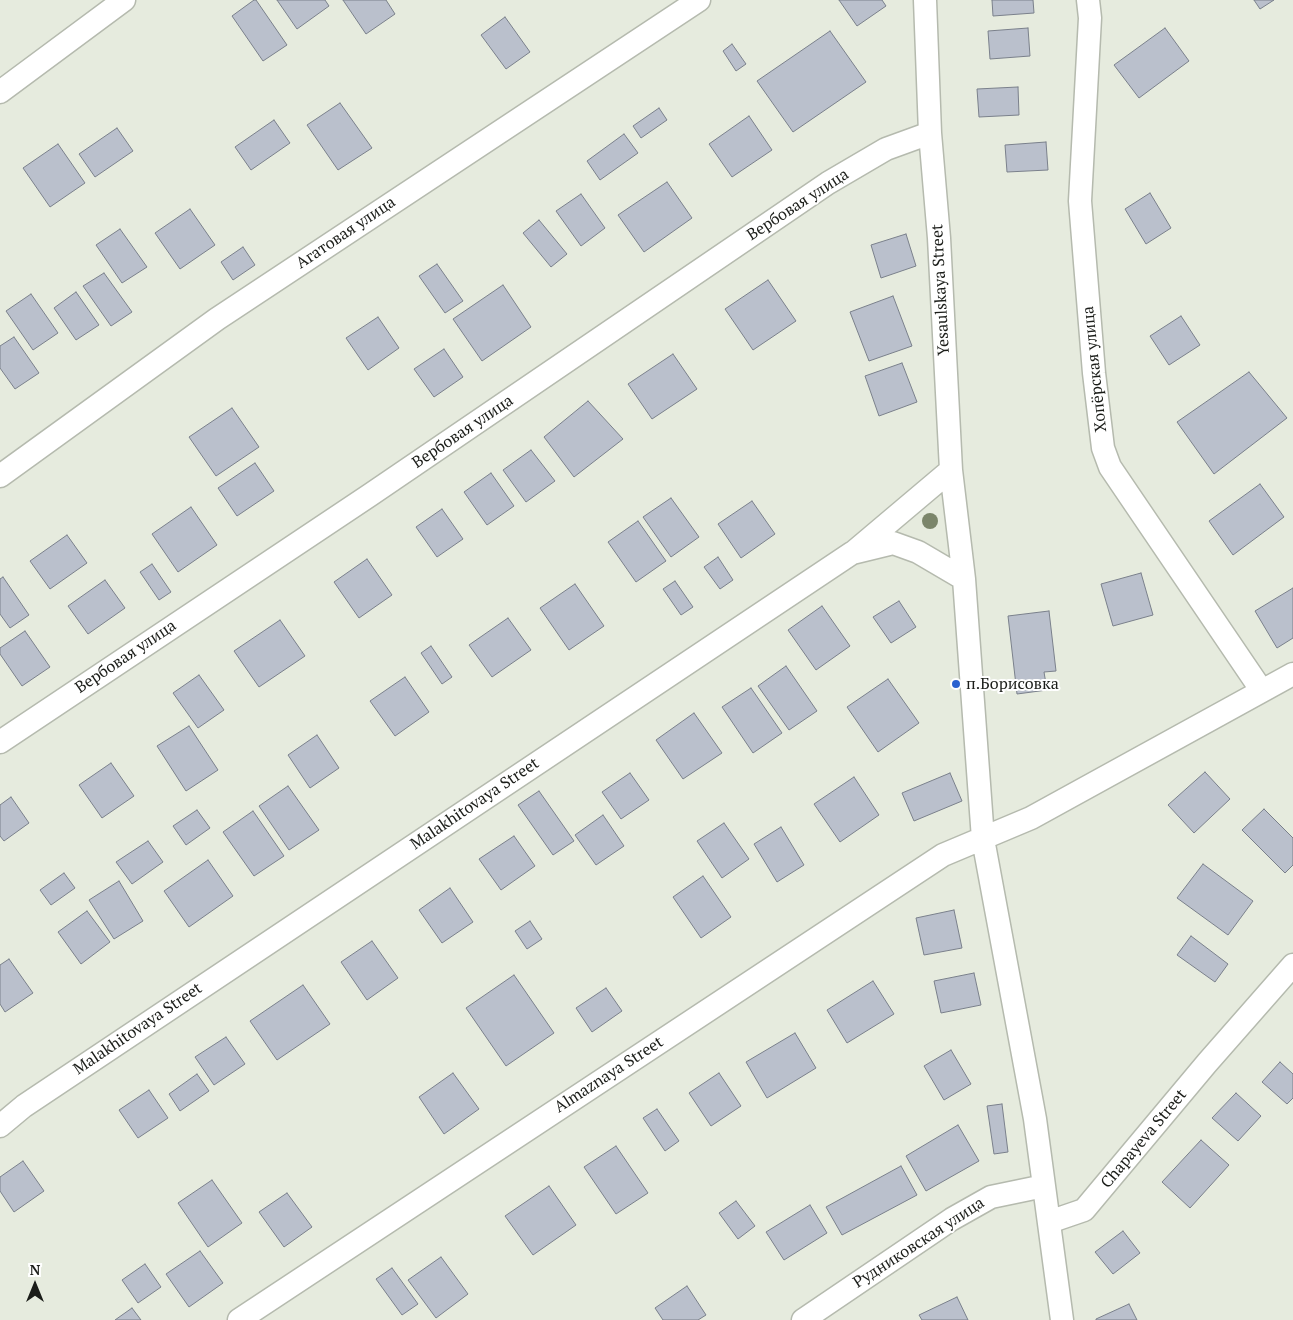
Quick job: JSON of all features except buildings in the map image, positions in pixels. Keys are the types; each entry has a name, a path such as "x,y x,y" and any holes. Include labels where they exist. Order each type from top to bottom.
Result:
{"street":[{"path":"0,92 124,0"},
{"name":"Агатовая улица","path":"0,476 217,319 699,0"},
{"name":"Yesaulskaya Street","path":"924,0 930,133 939,238 951,470 964,578 983,839 1036,1119 1049,1222"},
{"name":"Хопёрская улица","path":"1088,0 1090,18 1080,201 1094,373 1103,448 1110,467 1262,692"},
{"name":"Вербовая улица","path":"0,742 370,496 828,183 886,149 930,133"},
{"path":"852,553 951,470"},
{"name":"Malakhitovaya Street","path":"0,1126 24,1106 852,553 893,544 918,552 964,578"},
{"name":"Almaznaya Street","path":"239,1320 943,855 1030,818 1293,674"},
{"name":"Chapayeva Street","path":"1049,1222 1084,1210 1293,965"},
{"name":"Рудниковская улица","path":"803,1320 960,1215 991,1197 1044,1186"},
{"path":"1049,1222 1062,1320"}],"place":[{"name":"п.Борисовка","path":"956,684"}]}
